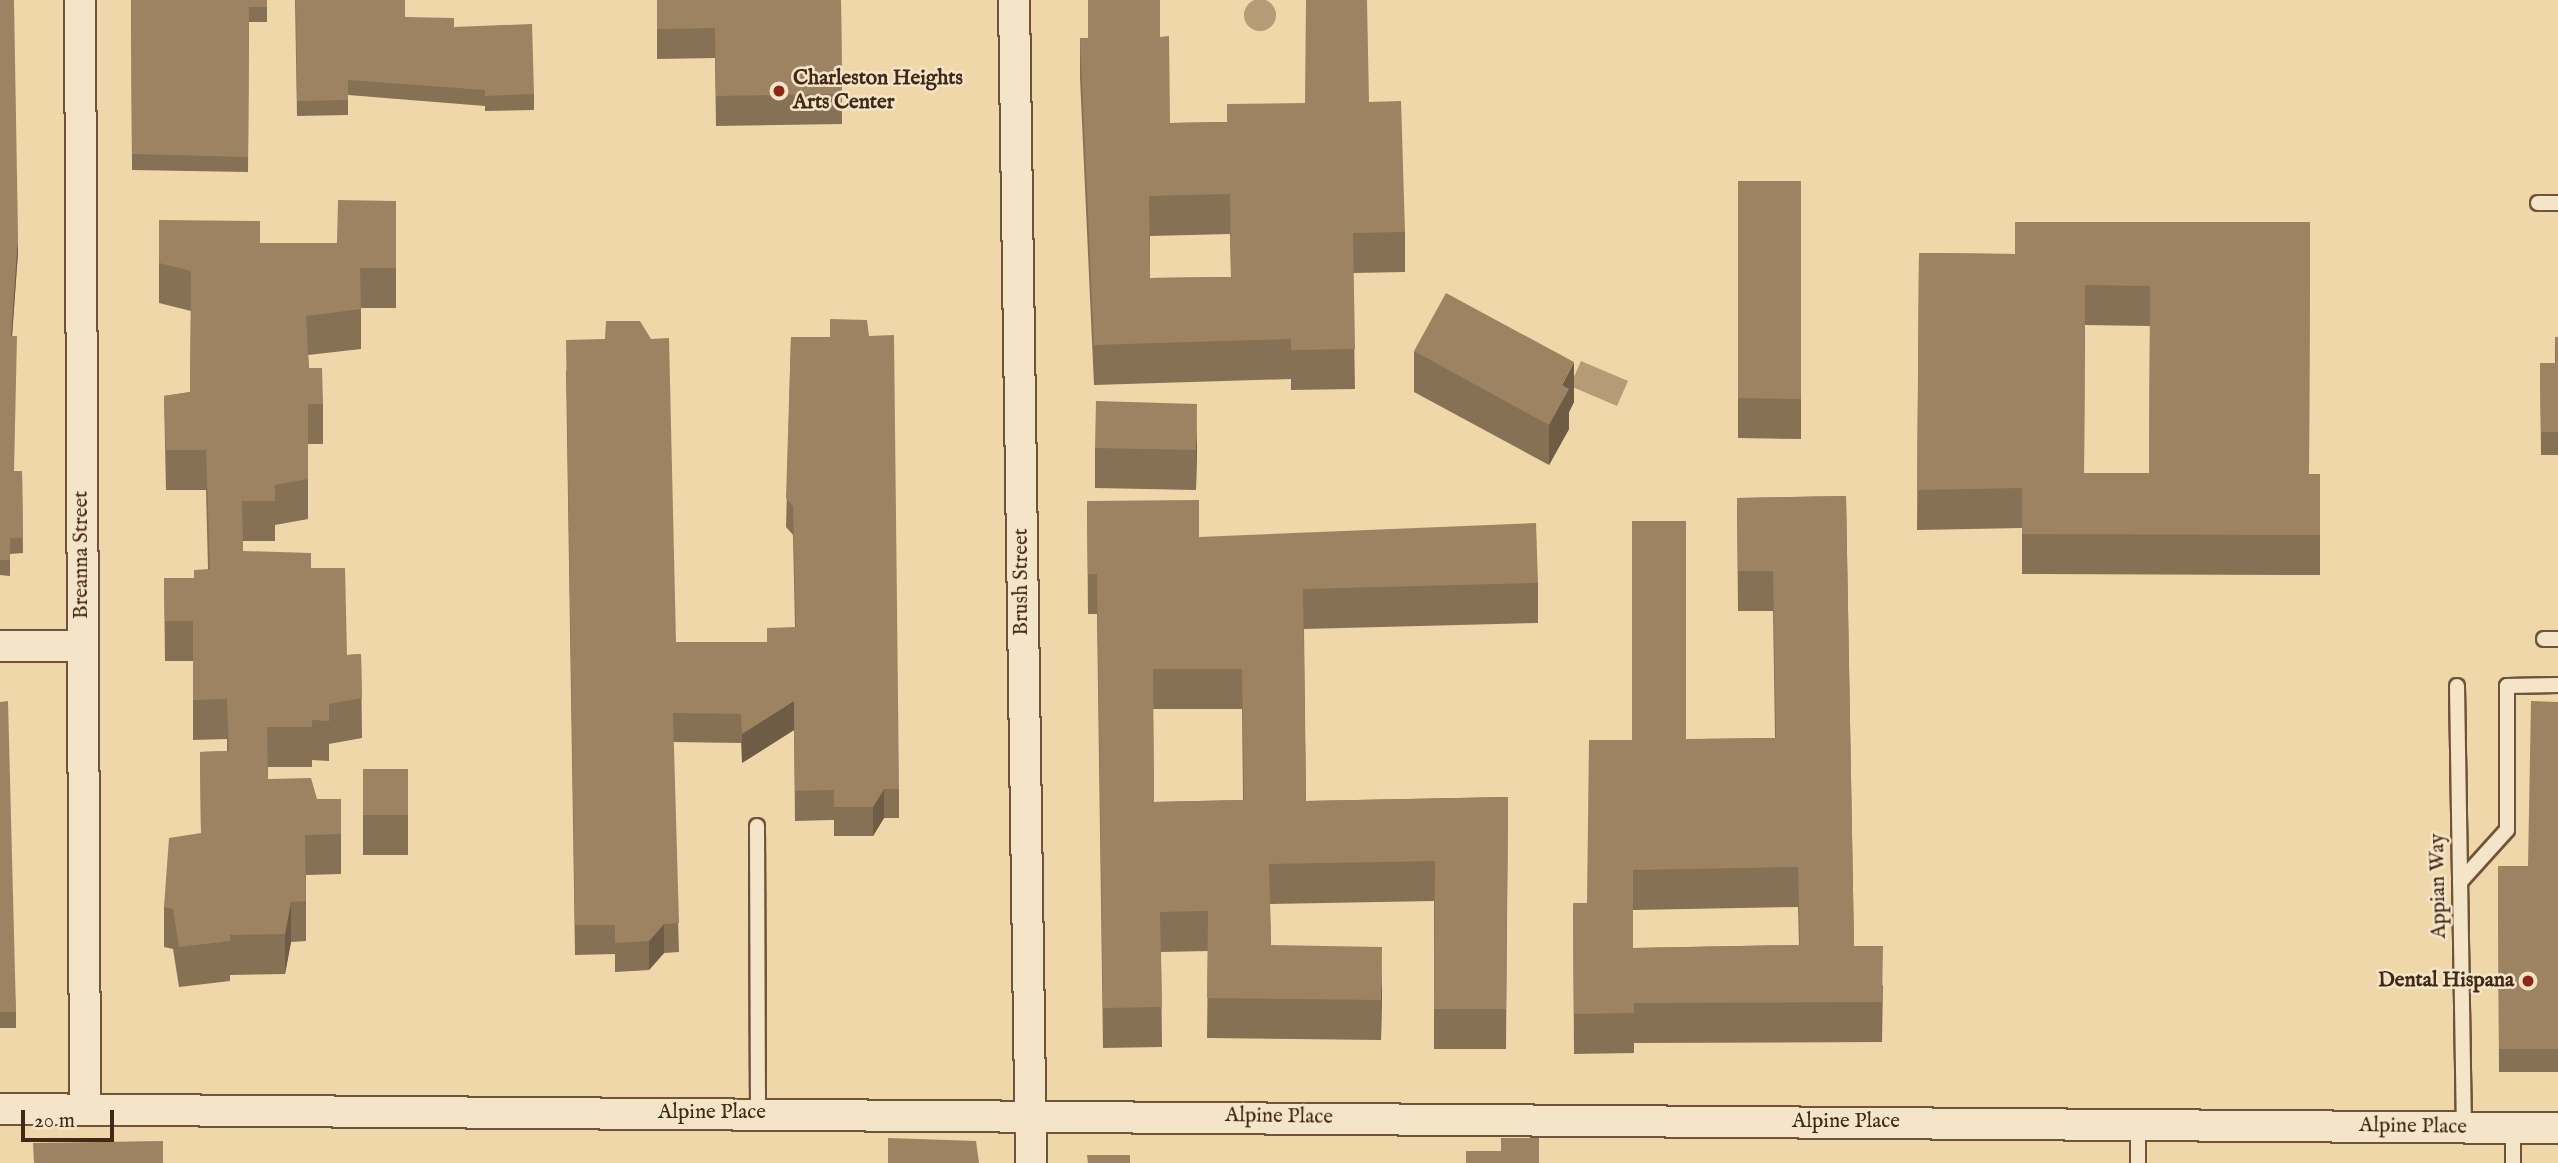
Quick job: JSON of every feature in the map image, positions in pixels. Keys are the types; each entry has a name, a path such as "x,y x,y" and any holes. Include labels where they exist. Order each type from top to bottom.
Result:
{"street":[{"name":"Breanna Street","path":"80,0 85,1110"},
{"name":"Brush Street","path":"1014,0 1031,1163"},
{"path":"0,646 83,646"},
{"name":"Alpine Place","path":"0,1110 1030,1115 2558,1128"}],"lane":[{"path":"2538,203 2558,204"},
{"name":"Appian Way","path":"2458,685 2464,1127"},
{"path":"2460,882 2507,830 2507,685 2558,685"},
{"path":"757,826 758,1114"},
{"path":"2137,1163 2138,1124"},
{"path":"2513,1128 2513,1163"}],"shaded area":[{"path":"1260,-1 1271,4 1276,15 1271,26 1260,31 1249,26 1244,15 1249,4"},
{"path":"1581,361 1628,381 1617,406 1570,386"}],"building":[{"path":"0,0 14,0 18,236 11,336 17,336 14,471 22,471 23,538 10,538 10,560 0,560"},
{"path":"131,0 267,0 267,7 249,7 248,157 132,154"},
{"path":"296,0 405,0 405,17 454,18 454,27 532,24 534,94 485,96 485,90 348,80 348,100 297,101"},
{"name":"Charleston Heights Arts Center","path":"657,0 841,0 842,94 716,96 715,28 657,29"},
{"path":"1088,0 1160,0 1160,37 1169,36 1170,123 1227,122 1227,104 1305,103 1306,0 1367,0 1369,102 1401,101 1405,232 1353,233 1355,349 1291,350 1291,339 1094,345 1080,38 1088,38","holes":["1230,194 1231,277 1150,278 1149,196"]},
{"path":"1738,181 1801,181 1801,399 1738,398"},
{"path":"338,200 396,201 396,268 360,268 361,309 306,316 309,368 322,368 323,404 308,404 308,479 275,485 275,501 242,501 243,551 311,553 311,568 345,568 347,655 361,654 362,698 329,704 329,721 312,720 312,727 267,727 268,779 311,778 317,799 341,799 341,834 305,835 306,901 291,902 285,934 230,935 230,941 179,947 173,909 164,907 169,838 201,833 200,752 229,751 227,699 193,700 193,621 165,621 164,578 194,578 194,570 210,569 206,450 166,450 164,396 190,392 191,271 159,263 159,220 260,221 260,243 337,243"},
{"path":"2015,222 2310,222 2309,474 2320,474 2320,535 2022,534 2022,488 1917,490 1919,253 2015,254","holes":["2085,285 2150,286 2149,473 2084,473"]},
{"path":"1446,293 1574,362 1562,385 1569,389 1549,425 1414,351"},
{"path":"830,319 867,320 869,336 894,335 899,789 884,789 873,807 834,807 834,790 795,791 794,701 742,734 741,714 673,713 679,923 664,924 649,941 615,943 615,925 575,925 566,340 605,339 606,321 640,321 651,339 669,338 676,642 767,642 767,628 796,627 793,506 786,498 791,337 830,337"},
{"path":"2555,337 2558,337 2558,432 2541,432 2540,363 2556,363"},
{"path":"1096,401 1197,404 1196,450 1095,448"},
{"path":"1846,496 1854,946 1883,946 1882,1002 1634,1003 1634,1013 1574,1014 1573,903 1587,903 1589,740 1632,740 1632,521 1686,521 1686,739 1776,738 1773,571 1738,571 1737,498","holes":["1798,867 1800,945 1633,948 1633,870"]},
{"path":"1199,500 1199,537 1536,523 1538,583 1303,589 1306,801 1508,797 1506,1009 1434,1009 1435,861 1269,864 1271,945 1382,947 1381,1000 1207,998 1208,911 1160,912 1162,1007 1103,1008 1097,574 1088,574 1087,501","holes":["1153,669 1242,669 1244,800 1154,802"]},
{"path":"8,701 16,1012 0,1012 0,702"},
{"name":"Dental Hispana","path":"2531,701 2558,702 2558,1049 2499,1049 2498,866 2528,866"},
{"path":"363,769 408,769 408,815 363,815"},
{"path":"888,1138 976,1141 979,1163 888,1163"},
{"path":"1501,1138 1539,1138 1539,1163 1466,1163 1466,1151 1501,1151"},
{"path":"163,1141 163,1163 34,1163 33,1143"},
{"path":"1087,1155 1130,1155 1130,1163 1088,1163"}],"place":[{"name":"Charleston Heights Arts Center","path":"779,91"},
{"name":"Dental Hispana","path":"2528,981"}]}
